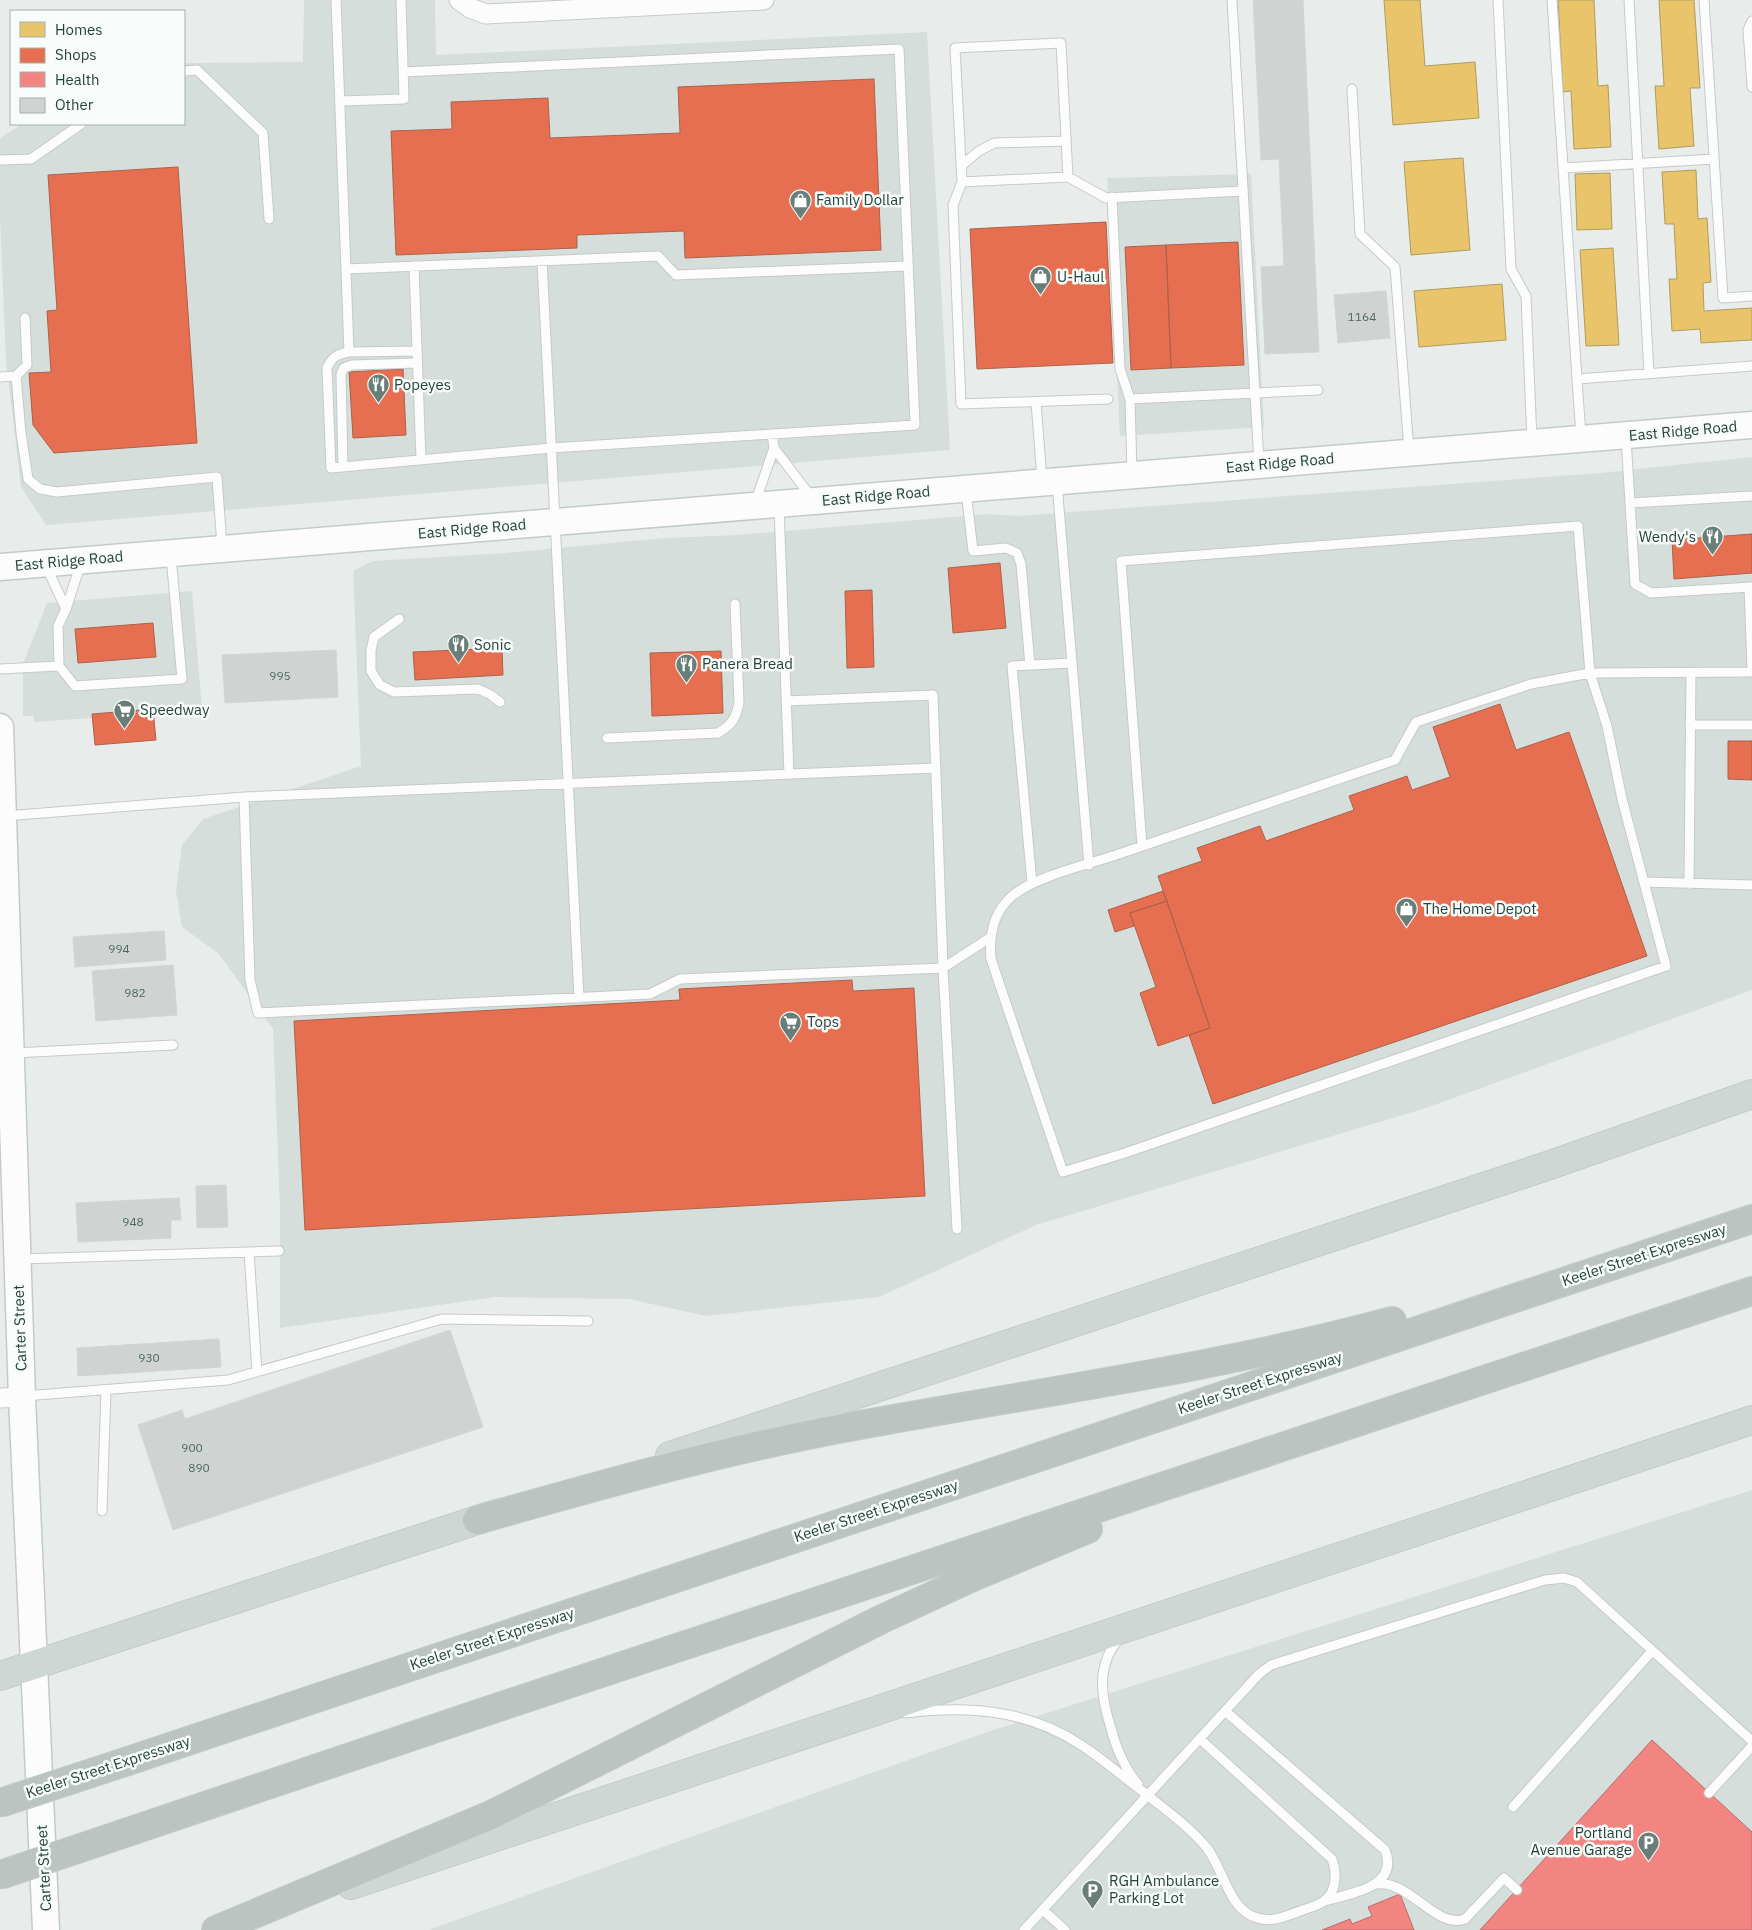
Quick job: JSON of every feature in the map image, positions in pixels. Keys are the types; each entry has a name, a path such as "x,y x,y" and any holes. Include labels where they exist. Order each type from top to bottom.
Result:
{"highway":[{"name":"Keeler Street Expressway","path":"0,1803 1752,1219"},
{"path":"477,1520 662,1469 790,1439 1208,1364 1304,1344 1667,1247"},
{"path":"0,1875 488,1710 1752,1291"},
{"path":"216,1930 493,1814 882,1619 973,1577 1166,1498 1450,1392"}],"main road":[{"name":"East Ridge Road","path":"0,567 1752,425"},
{"name":"Carter Street","path":"0,727 4,964 11,1053 17,1259 11,1397 34,1665 46,1930"},
{"path":"0,1676 1550,1165 1752,1094"},
{"path":"216,1930 1752,1420"}],"street":[{"path":"460,0 470,8 486,14 764,0"}],"lane":[{"path":"336,0 349,352"},
{"path":"340,101 404,99 401,0"},
{"path":"1232,0 1260,465"},
{"path":"1498,0 1511,269 1526,296 1532,442"},
{"path":"1552,0 1581,439"},
{"path":"1629,0 1649,374"},
{"path":"1704,0 1723,298 1752,296"},
{"path":"1752,20 1748,30 1752,87"},
{"path":"1068,177 1061,43 955,48 962,182 953,205 961,404 1108,399"},
{"path":"404,72 899,49 915,425 551,448 331,468 327,368 331,360 338,354 349,352 417,351"},
{"path":"185,71 197,70 263,133 269,219"},
{"path":"1352,89 1360,234 1395,267 1409,454"},
{"path":"0,160 31,159 80,125"},
{"path":"961,166 979,151 994,143 1066,141"},
{"path":"1563,168 1714,159"},
{"path":"962,182 1068,177 1106,198 1244,191"},
{"path":"1112,197 1120,369 1130,400 1133,475"},
{"path":"346,269 658,256 676,275 908,266"},
{"path":"542,261 578,998"},
{"path":"414,266 421,460"},
{"path":"0,377 16,376 27,365 25,318"},
{"path":"343,467 341,374 344,368 352,365 418,363"},
{"path":"1577,379 1752,366"},
{"path":"16,376 21,433 28,479 40,489 57,492 217,477 222,549"},
{"path":"1130,400 1318,390"},
{"path":"1036,402 1050,482 1072,663 1089,865"},
{"path":"772,434 774,448 767,505 786,701 789,774"},
{"path":"1626,435 1635,584 1651,593 1750,587 1752,668"},
{"path":"774,448 814,501"},
{"path":"966,489 972,551 1006,548 1017,554 1021,564 1030,665"},
{"path":"1630,503 1752,496"},
{"path":"1142,846 1121,561 1578,526 1590,673 1608,726 1622,799 1666,966 1125,1153 1063,1172 994,974 991,959 991,937 998,913 1010,898 1032,883 1089,865 1395,760 1416,722 1531,684 1590,673 1752,672"},
{"path":"82,560 66,609 58,626 59,666 75,686 182,679 171,553"},
{"path":"44,564 66,609"},
{"path":"607,738 718,733 728,728 736,717 739,703 734,604"},
{"path":"398,619 374,637 371,650 371,671 380,685 394,692 478,689 500,702"},
{"path":"1032,883 1012,666 1072,663"},
{"path":"0,669 59,666"},
{"path":"1689,884 1691,673"},
{"path":"786,701 934,695 943,968 957,1229"},
{"path":"1690,725 1752,725"},
{"path":"3,816 244,797 936,768"},
{"path":"244,797 250,980 258,1013 650,994 680,979 943,968 991,937"},
{"path":"1644,882 1752,885"},
{"path":"11,1053 173,1045"},
{"path":"248,1252 257,1372"},
{"path":"17,1259 279,1252"},
{"path":"11,1397 228,1380 442,1319 588,1321"},
{"path":"102,1511 106,1390"},
{"path":"1024,1930 1259,1674 1277,1662 1538,1582 1556,1578 1570,1578 1577,1582 1752,1741"},
{"path":"1147,1620 1126,1632 1114,1644 1106,1660 1102,1688 1104,1706 1119,1754 1130,1773 1148,1796"},
{"path":"1513,1807 1652,1651"},
{"path":"842,1721 947,1709 978,1710 1043,1724 1081,1745 1170,1812 1206,1847 1217,1863 1233,1899 1250,1915 1260,1919 1277,1919 1324,1901 1352,1894 1376,1884 1385,1876 1388,1863 1387,1856 1381,1846 1225,1712"},
{"path":"1200,1739 1332,1859 1335,1868 1334,1885 1324,1901"},
{"path":"1709,1793 1752,1746"},
{"path":"1376,1884 1386,1884 1396,1888 1434,1918 1450,1925 1461,1923 1504,1878 1517,1890"},
{"path":"1043,1910 1065,1930"}],"shaded area":[{"path":"304,0 435,0 436,55 927,32 950,450 46,525 21,487 6,362 0,217 0,138 20,125 185,125 185,63 303,62"},
{"path":"1251,174 1264,427 1120,436 1107,178"},
{"path":"1752,457 1752,990 1426,1108 1036,1225 879,1297 706,1316 629,1299 495,1297 280,1328 280,1208 273,1029 219,954 182,927 176,891 182,845 203,819 361,766 353,571 373,561 506,553 664,538 737,535 989,514 1017,516 1600,473"},
{"path":"192,591 202,708 153,713 156,740 95,745 92,718 34,722 34,716 23,716 23,664 47,603"},
{"path":"1752,1490 1752,1930 428,1930 990,1731"}],"building: Homes":[{"path":"1384,0 1420,0 1425,66 1475,62 1479,118 1393,125"},
{"path":"1558,0 1594,0 1598,86 1608,85 1611,147 1574,149 1571,91 1563,92"},
{"path":"1659,0 1694,0 1700,88 1690,88 1694,146 1659,149 1655,86 1664,86"},
{"path":"1463,158 1470,250 1411,255 1404,162"},
{"path":"1696,170 1698,219 1707,218 1711,282 1703,283 1704,311 1752,308 1752,340 1701,343 1700,329 1672,331 1669,279 1677,279 1674,224 1665,224 1662,172"},
{"path":"1610,173 1612,229 1577,230 1575,174"},
{"path":"1613,248 1619,345 1586,346 1580,250"},
{"path":"1502,284 1506,340 1419,347 1414,291"}],"building: Shops":[{"path":"874,79 881,250 685,258 684,231 577,235 577,248 396,255 391,131 452,129 451,102 548,98 550,138 680,133 678,87"},
{"path":"178,167 197,443 54,453 33,425 29,373 51,372 47,311 57,310 48,175"},
{"name":"U-Haul","path":"1106,222 1113,363 977,369 970,229"},
{"path":"1238,242 1244,365 1171,368 1166,245"},
{"path":"1166,245 1171,368 1131,370 1125,247"},
{"name":"Popeyes","path":"403,369 406,435 353,438 349,372"},
{"name":"Wendy's","path":"1752,534 1752,573 1674,579 1672,540"},
{"path":"1000,563 1006,628 953,633 948,568"},
{"path":"872,590 874,667 847,668 845,591"},
{"path":"153,623 156,657 78,663 75,629"},
{"name":"Sonic","path":"502,648 503,675 415,680 413,652"},
{"name":"Panera Bread","path":"721,651 723,713 652,716 650,653"},
{"name":"The Home Depot","path":"1500,704 1516,750 1569,732 1647,956 1213,1104 1189,1035 1210,1028 1158,876 1202,861 1197,848 1260,826 1266,841 1354,810 1349,796 1407,776 1412,790 1450,777 1433,727"},
{"name":"Speedway","path":"153,709 156,740 95,745 92,714"},
{"path":"1728,741 1752,741 1752,780 1728,779"},
{"path":"1163,891 1167,901 1130,913 1134,926 1115,932 1108,910"},
{"path":"1167,901 1210,1028 1158,1046 1140,993 1156,987 1130,913"},
{"path":"852,980 853,991 914,988 925,1196 305,1230 294,1021 680,1000 679,989"}],"building: Health":[{"name":"Portland Avenue Garage","path":"1652,1740 1752,1832 1752,1930 1480,1930"},
{"path":"1400,1894 1414,1930 1322,1930 1350,1919 1352,1924 1372,1916 1368,1907"}],"building: Other":[{"path":"1253,0 1303,0 1319,352 1265,354 1261,267 1284,266 1279,159 1261,160"},
{"path":"1386,291 1390,338 1338,343 1334,295"},
{"path":"336,650 338,697 225,703 222,655"},
{"path":"164,931 166,960 75,967 73,937"},
{"path":"173,965 177,1015 96,1021 92,971"},
{"path":"226,1185 228,1227 197,1228 196,1186"},
{"path":"179,1198 181,1220 171,1220 171,1238 78,1242 76,1203"},
{"path":"450,1330 483,1427 173,1530 138,1425 182,1410 185,1419"},
{"path":"219,1339 221,1367 78,1376 77,1348"}],"place":[{"name":"Family Dollar","path":"800,219"},
{"name":"U-Haul","path":"1041,296"},
{"name":"Popeyes","path":"378,404"},
{"name":"Wendy's","path":"1712,556"},
{"name":"Sonic","path":"458,664"},
{"name":"Panera Bread","path":"686,683"},
{"name":"Speedway","path":"124,729"},
{"name":"The Home Depot","path":"1407,928"},
{"name":"Tops","path":"791,1041"},
{"name":"Portland Avenue Garage","path":"1648,1861"},
{"name":"RGH Ambulance Parking Lot","path":"1093,1909"}]}
